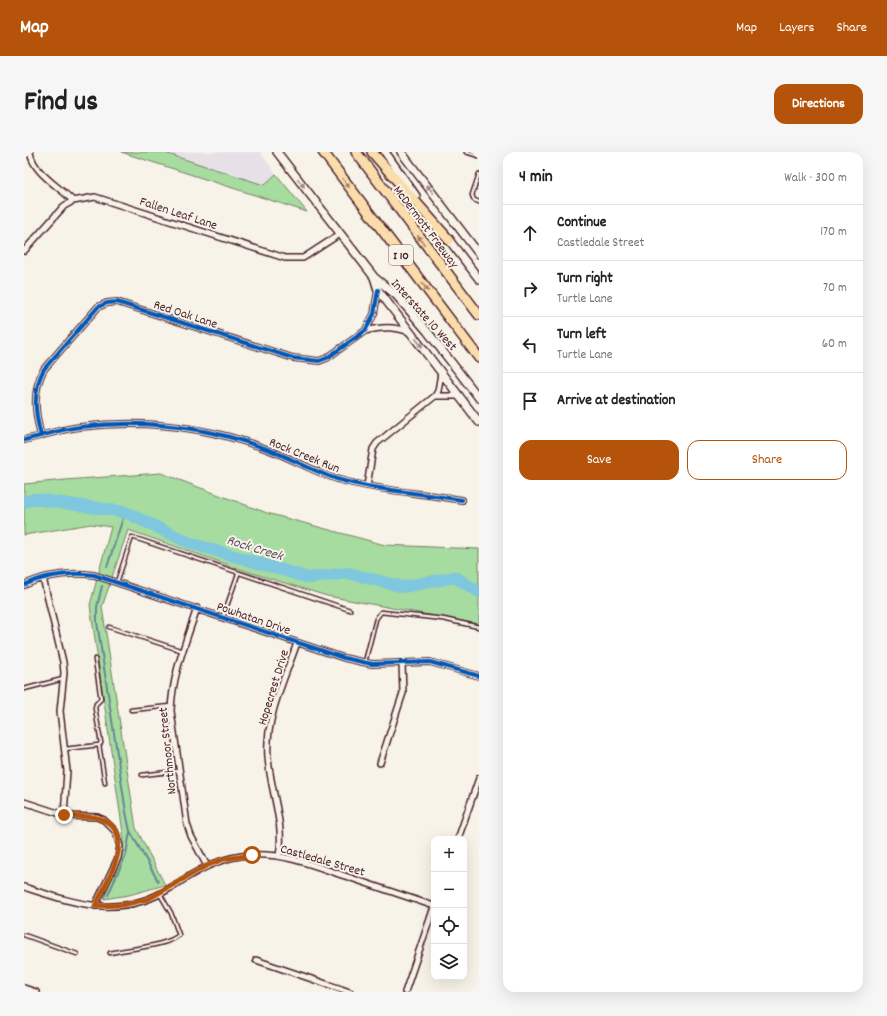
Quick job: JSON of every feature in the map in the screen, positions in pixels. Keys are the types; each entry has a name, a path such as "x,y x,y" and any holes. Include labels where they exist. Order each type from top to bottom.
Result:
{"highway":[{"name":"I 10","path":"323,152 479,358"},
{"name":"McDermott Freeway","path":"356,152 479,315"},
{"path":"372,152 449,240"}],"main road":[{"name":"Interstate 10 West","path":"277,152 374,276 396,295 427,331 479,398"},
{"path":"385,152 479,280"},
{"path":"401,152 479,254"},
{"path":"374,276 378,290 479,422"}],"street":[{"path":"30,152 31,160 37,169 73,201"},
{"name":"Fallen Leaf Lane","path":"24,251 64,206 73,201 86,198 101,198 285,258 303,258 340,234"},
{"name":"Red Oak Lane","path":"365,331 374,314 378,290"},
{"name":"Red Oak Lane","path":"41,436 35,404 38,379 44,369 98,307 107,303 117,302 302,360 319,361 327,358 365,331 387,327 398,328 410,332"},
{"path":"367,486 374,449 377,443 435,396 438,392 442,373"},
{"path":"435,396 460,396"},
{"name":"Rock Creek Run","path":"24,440 80,427 142,423 177,425 233,437 266,448 338,479 367,486 462,500"},
{"name":"Powhatan Drive","path":"24,585 43,578 69,573 81,573 117,582 344,658 365,662 430,662 479,676"},
{"path":"43,578 63,662 60,711 67,771 64,815"},
{"name":"Northmoor Street","path":"197,608 173,686 171,724 187,824 191,836 206,866"},
{"name":"Hopecrest Drive","path":"279,856 281,838 269,768 268,743 272,719 297,643"},
{"path":"380,763 403,692 402,663"},
{"path":"459,836 479,778"},
{"path":"24,802 64,815 100,819 109,824 118,837 120,846 118,858 95,906"},
{"name":"Castledale Street","path":"24,887 72,902 95,906 122,905 135,903 160,893 206,866 239,856 279,856 309,864 431,906"},
{"path":"406,992 434,908"},
{"path":"256,960 350,992"},
{"path":"24,988 36,992"}],"lane":[{"path":"466,152 479,156"},
{"path":"479,174 472,195 474,200 479,202"},
{"path":"117,582 132,537 238,574 350,610"},
{"path":"223,617 238,574"},
{"path":"365,662 376,619 381,612 443,619 479,626"},
{"path":"109,626 183,651"},
{"path":"96,659 101,699 96,704 95,708 101,743 99,745 105,783"},
{"path":"24,689 63,679"},
{"path":"131,710 171,706"},
{"path":"64,749 99,745"},
{"path":"142,775 178,771"},
{"path":"110,953 164,942 179,935 171,913 160,893"},
{"path":"24,935 77,954"}],"shaded area":[{"path":"162,152 260,152 276,174 264,185"}],"green space":[{"path":"121,152 162,152 264,185 276,174 307,212"},
{"path":"161,473 267,513 385,545 479,549 479,624 327,596 249,572 128,530 102,607 136,828 165,885 129,895 104,899 124,840 90,605 111,527 91,524 24,535 24,484"}],"waterway":[{"name":"Rock Creek","path":"24,502 34,499 125,512 190,543 309,578 348,573 403,587 455,577 479,592"},
{"path":"107,567 125,512"},
{"path":"102,586 97,607 97,622 126,812 130,831 158,881"},
{"path":"108,895 126,854 130,832"}],"cycle path":[{"path":"41,436 36,410 36,394 40,377 44,369 98,307 107,303 117,302 293,358 319,361 327,358 365,331 374,314 378,290"},
{"path":"24,440 66,429 80,427 127,424 174,426 219,434 241,440 274,452 321,473 355,484 462,500"},
{"path":"24,585 58,575 94,575 344,658 372,664 430,662 479,676"}],"route":[{"path":"64,815 80,818 97,817 109,824 118,837 120,846 118,858 95,906 109,907 135,903 148,899 206,866 224,859 252,855"}]}
